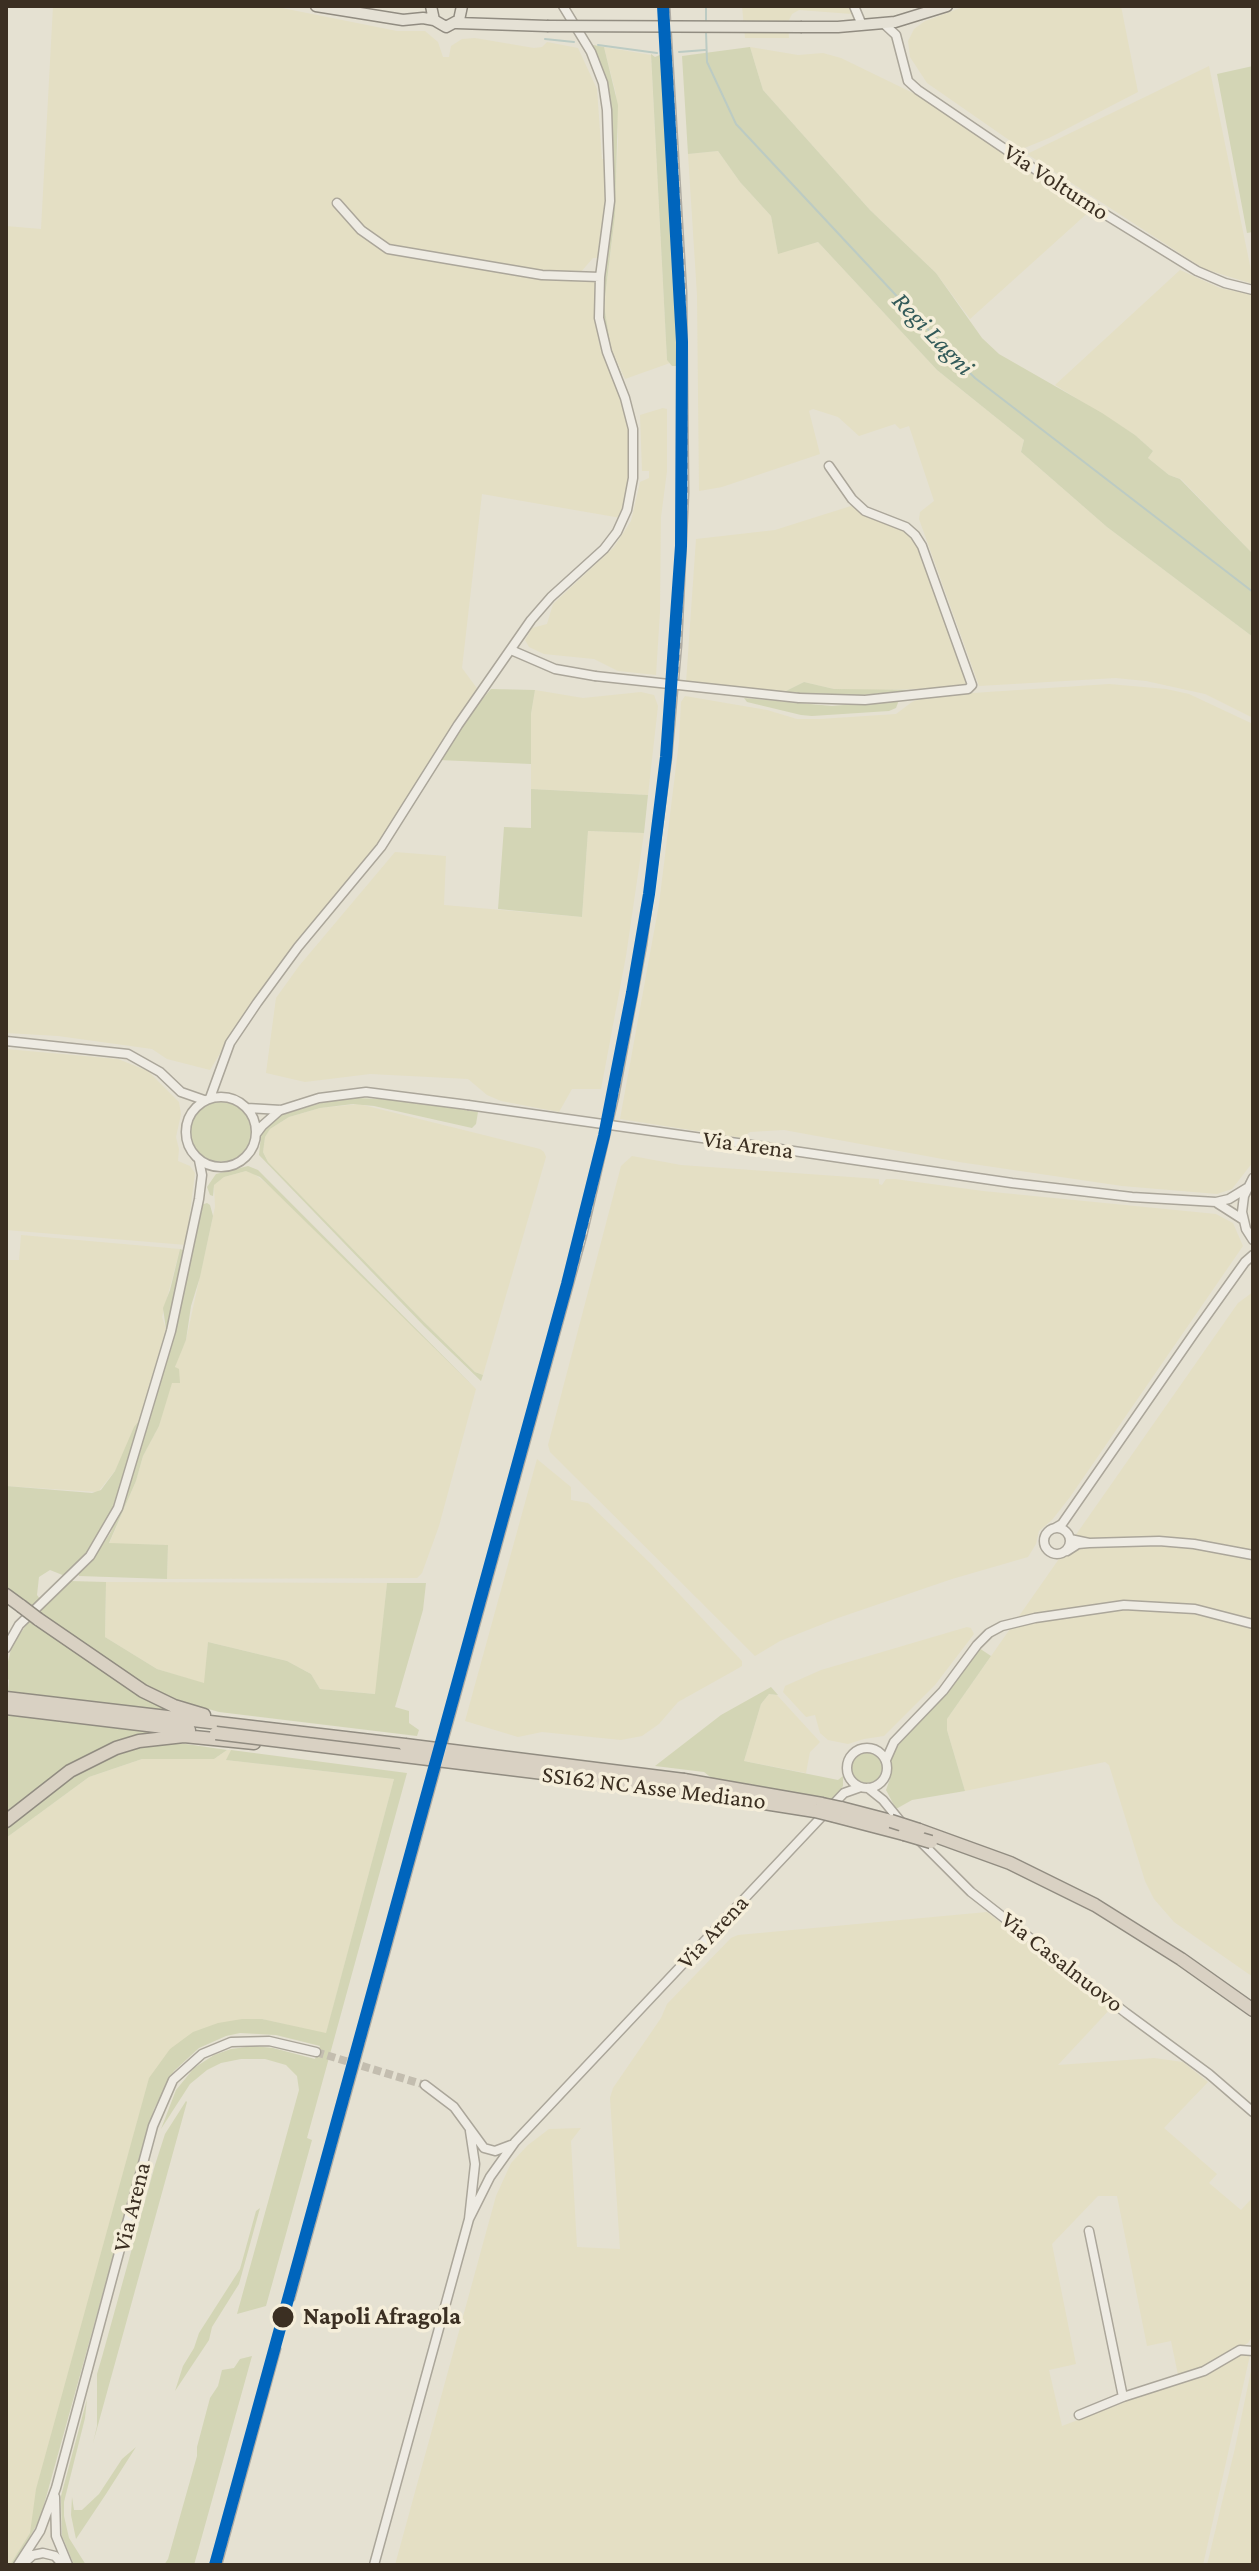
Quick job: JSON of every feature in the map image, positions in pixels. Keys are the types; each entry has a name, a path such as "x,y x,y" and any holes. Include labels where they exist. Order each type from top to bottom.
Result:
{"highway":[{"path":"6,1595 143,1691 216,1728"},
{"name":"SS162 NC Asse Mediano","path":"6,1698 334,1748 683,1785"},
{"name":"SS162 NC Asse Mediano","path":"6,1708 216,1728 239,1724 683,1785 891,1821 1010,1863 1095,1905 1156,1942 1253,2010"},
{"path":"6,1821 70,1771 116,1748 216,1728"},
{"name":"SS162 NC Asse Mediano","path":"838,1812 931,1842 1012,1873 1089,1911 1155,1951 1253,2020"}],"main road":[{"path":"316,6 403,20 432,12 446,27 461,14 474,23 547,26 862,25 893,28 909,18 947,6"}],"street":[{"path":"222,1168 199,1160 190,1151 185,1126 190,1114 207,1099 230,1043 298,947 381,847 452,735 531,620 551,597 604,549 622,521 631,496 635,448 630,411 602,337 598,299 610,201 605,97 591,52 563,6"},
{"path":"854,6 862,25"},
{"name":"Via Volturno","path":"893,28 908,81 918,90 1064,189 1197,271 1253,290"},
{"path":"337,203 361,230 388,249 542,275 600,277"},
{"path":"511,650 528,660 555,669 595,676 799,698 865,700 968,689 972,685 922,546 906,527 865,511 852,499 829,466"},
{"path":"6,1041 128,1054 160,1072 181,1092 190,1114"},
{"path":"218,1073 228,1097"},
{"path":"181,1092 207,1099 228,1097 247,1108 255,1123 252,1149 243,1160 207,1178 199,1199"},
{"name":"Via Arena","path":"247,1108 281,1110 319,1098 366,1092 1083,1192 1216,1202 1229,1199 1247,1188"},
{"name":"Via Arena","path":"256,1135 281,1110"},
{"path":"6,1648 19,1625 90,1556 118,1508 171,1331 199,1199 202,1175 199,1160"},
{"path":"1245,1262 1252,1239 1243,1220 1242,1204 1253,1178"},
{"name":"Via Arena","path":"1216,1202 1243,1220"},
{"path":"1253,1255 1245,1262 1062,1524 1045,1535 1046,1548 1053,1554 1078,1544 1159,1541 1253,1555"},
{"path":"1066,1551 1068,1521 1076,1504"},
{"path":"1055,1528 1089,1543"},
{"path":"883,1800 886,1760 894,1742 943,1691 989,1633 1013,1623 1124,1605 1195,1609 1253,1624"},
{"path":"844,1793 848,1763 854,1753 862,1748 876,1750 894,1742"},
{"path":"876,1750 886,1760"},
{"path":"848,1774 853,1782 864,1787 876,1786 883,1780"},
{"name":"Via Arena","path":"469,2219 490,2177 515,2142 844,1793 864,1787"},
{"name":"Via Casalnuovo","path":"864,1787 883,1800 893,1814 971,1892 1209,2074 1253,2112"},
{"name":"Via Arena","path":"21,2565 40,2531 56,2488 153,2126 173,2080 202,2054 231,2042 269,2041 316,2052"},
{"path":"425,2085 454,2107 488,2150 503,2149 515,2142"},
{"name":"Via Arena","path":"374,2565 469,2219 475,2164 470,2131"},
{"path":"1089,2231 1123,2397"},
{"path":"1079,2415 1204,2371 1240,2350 1253,2350"},
{"name":"Via Arena","path":"56,2488 56,2536 66,2565"},
{"name":"Via Arena","path":"21,2565 33,2555 43,2553 55,2556 66,2565"}],"shaded area":[{"path":"53,6 272,6 397,31 425,31 438,42 443,57 449,57 451,46 462,39 475,38 534,48 542,47 547,42 578,48 597,89 602,159 606,159 606,201 599,258 593,258 580,273 597,276 594,307 599,343 621,399 630,433 631,468 621,518 482,494 462,668 479,691 394,824 227,1042 210,1070 167,1059 152,1049 58,1036 6,1033 6,226 41,229"},
{"path":"742,6 850,6 852,14 799,10 792,14 788,22 789,38 745,38"},
{"path":"966,6 1121,6 1138,92 1022,149 927,83 910,57 908,41 914,29 925,21"},
{"path":"604,47 651,55 667,360 670,363 625,379 611,348 604,305 613,234 618,141 616,94"},
{"path":"750,47 798,55 823,53 841,58 915,94 1091,210 970,319 936,273 870,210 763,90"},
{"path":"1209,66 1253,284 1204,269 1027,154"},
{"path":"718,151 740,182 771,216 778,253 818,242 937,370 1024,440 1021,452 1107,527 1253,637 1253,718 1205,694 1146,681 1116,678 979,686 919,519 920,512 934,501 909,426 900,429 895,424 859,436 838,417 813,409 809,411 820,454 722,487 699,491 697,295 688,154"},
{"path":"1180,270 1220,288 1253,295 1253,554 1181,479 1169,475 1148,458 1153,451 1135,435 1055,385"},
{"path":"667,409 667,471 661,517 656,675 618,671 594,659 544,654 529,647 525,640 532,628 547,624 553,604 614,547 631,521 640,482 649,478 649,471 642,471 640,415"},
{"path":"854,505 869,517 907,532 916,540 968,681 966,687 855,691 804,682 784,692 686,683 696,539 775,530"},
{"path":"1109,684 1189,694 1253,724 1253,1162 1232,1189 1217,1194 1122,1186 959,1162 784,1130 750,1132 742,1138 620,1119 659,904 681,702 685,696 767,710 797,719 820,719 896,714 927,696"},
{"path":"535,690 583,698 641,692 654,695 658,706 648,795 531,789 531,714"},
{"path":"588,831 644,833 626,956 601,1089 572,1089 559,1112 501,1101 487,1095 468,1079 370,1074 305,1082 266,1073 276,998 395,852 446,856 444,905 582,917"},
{"path":"6,1049 118,1059 148,1071 179,1102 181,1114 176,1137 178,1161 190,1166 195,1173 186,1245 6,1230"},
{"path":"359,1104 544,1152 546,1157 483,1375 475,1372 423,1321 268,1162 263,1152 265,1137 270,1129 289,1117 320,1108"},
{"path":"632,1156 681,1165 879,1179 882,1185 886,1179 895,1179 1216,1214 1233,1223 1243,1246 1070,1497 1039,1531 1028,1557 838,1618 780,1641 755,1656 550,1452 548,1445 621,1166"},
{"path":"252,1172 272,1188 476,1389 439,1526 422,1573 417,1578 167,1579 168,1545 109,1544 136,1481 143,1456 159,1426 177,1360 186,1340 215,1207 214,1185 224,1177"},
{"path":"21,1235 180,1249 162,1317 166,1329 139,1421 118,1467 98,1492 6,1486 6,1260 19,1260"},
{"path":"1253,1292 1253,1977 1174,1922 1154,1899 1145,1881 1109,1765 1105,1762 965,1791 947,1730 947,1719 1238,1303"},
{"path":"537,1459 571,1487 571,1500 588,1503 651,1564 742,1661 742,1666 678,1702 659,1724 642,1736 621,1740 542,1732 518,1737 465,1721"},
{"path":"106,1582 387,1583 376,1694 320,1689 311,1674 287,1661 208,1642 205,1684 157,1669 105,1637"},
{"path":"967,1627 974,1634 935,1685 884,1736 848,1744 828,1740 820,1733 815,1715 806,1717 783,1692 785,1686 821,1670"},
{"path":"769,1694 777,1695 820,1742 810,1752 806,1773 744,1761 761,1704"},
{"path":"231,1750 227,1760 394,1779 326,2034 262,2019 170,2049 30,2533 10,2565 6,2565 6,1838 89,1777 142,1759 214,1759"},
{"path":"987,1912 1112,2007 1058,2065 1154,2058 1183,2062 1208,2082 1164,2128 1217,2174 1209,2183 1241,2210 1253,2197 1253,2335 1248,2343 1197,2370 1178,2375 1171,2341 1147,2346 1117,2196 1098,2196 1052,2244 1076,2364 1049,2370 1062,2426 1200,2378 1245,2353 1250,2355 1203,2565 395,2565 496,2196 511,2163 549,2129 581,2128 571,2141 577,2247 620,2249 610,2098 613,2088 661,2018 667,2004 731,1938"},
{"path":"1253,2361 1253,2565 1207,2565 1235,2448"}],"green space":[{"path":"593,45 604,47 618,105 615,215 604,305 611,348 622,375 619,376 610,353 601,307 612,217 611,100"},
{"path":"750,47 763,90 870,210 936,273 982,338 999,354 1135,435 1153,451 1148,458 1169,475 1180,479 1253,554 1253,637 1107,527 1021,452 1024,440 937,370 818,242 778,254 771,216 740,182 718,151 688,154 682,56"},
{"path":"651,54 655,57 662,54 678,366 672,366 667,360"},
{"path":"1253,66 1253,232 1247,233 1217,74"},
{"path":"804,682 834,689 925,690 837,697 784,692"},
{"path":"491,689 535,690 531,714 531,764 439,760 473,710"},
{"path":"744,698 832,706 899,700 896,708 889,711 812,716 747,702"},
{"path":"531,789 648,795 644,833 588,831 582,917 498,909 504,827 531,828"},
{"path":"356,1098 403,1100 478,1112 472,1128 374,1106 353,1104 320,1108 289,1117 270,1129 265,1137 263,1152 268,1162 423,1321 475,1372 483,1375 481,1381 259,1155 261,1135 278,1116 325,1102"},
{"path":"221,1102 233,1104 242,1111 249,1120 249,1144 242,1153 233,1160 221,1162 209,1160 200,1153 193,1144 191,1132 193,1120 200,1111 209,1104"},
{"path":"248,1166 258,1170 476,1389 260,1177 246,1171 224,1177 214,1185 213,1196 210,1195 207,1187 216,1174"},
{"path":"207,1203 213,1216 186,1340 175,1367 179,1369 180,1383 172,1383 159,1426 143,1456 136,1481 109,1543 168,1545 167,1579 79,1576 78,1573 111,1532 130,1484 175,1329 201,1205"},
{"path":"180,1249 185,1251 165,1345 114,1508 106,1526 85,1556 65,1576 50,1570 39,1577 37,1595 40,1599 30,1609 6,1592 6,1486 92,1493 101,1490 115,1471 139,1421 158,1359 166,1329 163,1308"},
{"path":"70,1581 106,1582 105,1637 157,1669 204,1683 208,1642 287,1661 311,1674 320,1689 375,1694 387,1583 426,1583 423,1610 395,1707 409,1711 409,1723 419,1730 417,1736 219,1712 159,1695 38,1612"},
{"path":"30,1620 183,1714 8,1692 6,1670 12,1645"},
{"path":"979,1648 991,1656 947,1719 947,1730 965,1791 912,1800 896,1809 886,1790 891,1776 890,1756 893,1749 944,1696"},
{"path":"771,1687 778,1695 769,1694 761,1704 744,1761 838,1780 843,1776 843,1786 831,1801 713,1779 704,1772 655,1766 721,1715"},
{"path":"6,1715 160,1732 127,1741 6,1815"},
{"path":"179,1743 227,1750 214,1759 142,1759 89,1777 6,1838 6,1824 64,1778 126,1749"},
{"path":"231,1750 407,1773 307,2138 312,2140 266,2306 237,2314 299,2090 297,2076 286,2065 265,2059 221,2063 190,2084 161,2129 176,2090 194,2068 214,2055 254,2046 315,2059 320,2046 276,2035 240,2033 199,2048 174,2071 154,2109 40,2519 14,2565 10,2565 30,2533 36,2489 149,2078 170,2049 193,2032 218,2023 262,2019 326,2033 394,1779 226,1760"},
{"path":"867,1753 878,1757 882,1768 878,1779 867,1783 856,1779 852,1768 856,1757"},
{"path":"186,2101 93,2443 97,2426 97,2374 165,2134"},
{"path":"260,2208 239,2284 212,2327 209,2340 175,2391 199,2333 240,2269 256,2211"},
{"path":"252,2356 194,2565 164,2565 197,2456 210,2398 218,2386 222,2370 234,2368 240,2359"},
{"path":"87,2399 64,2502 69,2538 86,2565 74,2565 62,2536 61,2496"},
{"path":"136,2447 76,2539 71,2515 72,2497 74,2510 82,2510 99,2494 122,2459"}],"waterway":[{"name":"Regi Lagni","path":"706,6 706,21"},
{"name":"Regi Lagni","path":"706,32 707,62 736,124 949,352 975,378 1253,592"},
{"path":"545,39 574,42"},
{"path":"598,45 657,53"},
{"path":"679,52 705,50"}],"tunnel":[{"path":"316,2052 425,2085"}],"railway":[{"path":"293,2299 585,1236 617,1097 645,945 670,758 680,645 687,493 685,293 668,6"},
{"path":"220,2565 279,2349"}],"transit line":[{"path":"215,2565 567,1284 604,1136 632,993 649,894 666,757 681,546 682,342 663,6"}],"place":[{"name":"Napoli Afragola","path":"283,2317"}]}
